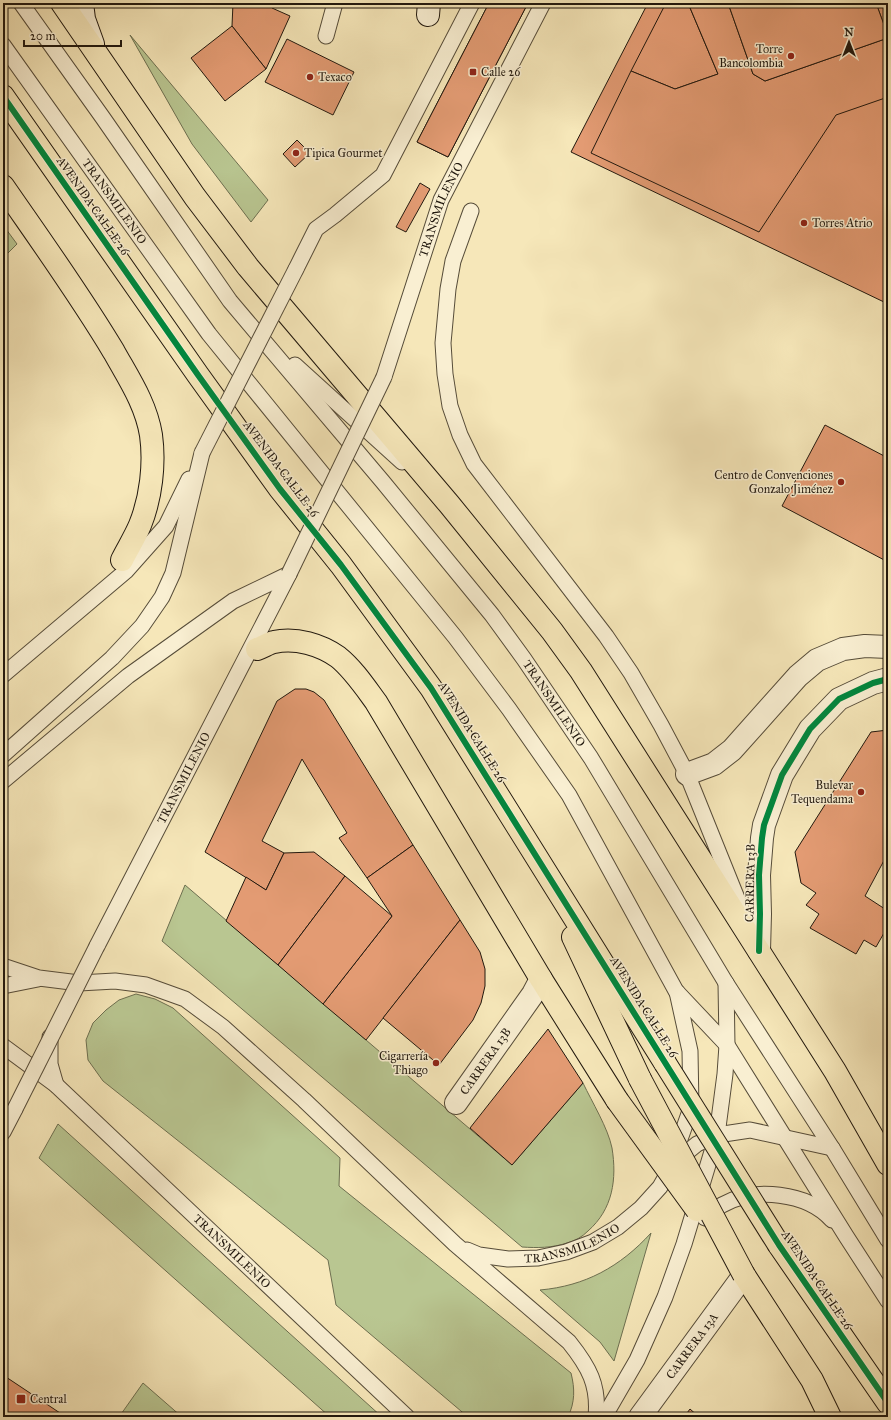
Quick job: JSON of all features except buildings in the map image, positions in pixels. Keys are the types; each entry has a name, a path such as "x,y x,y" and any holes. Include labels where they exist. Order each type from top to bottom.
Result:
{"main road":[{"path":"62,3 195,197 248,267 449,504 547,625 581,671 835,1071 888,1147"},
{"name":"AVENIDA CALLE 26","path":"3,96 275,483 341,564 432,688 779,1245 888,1403"},
{"path":"3,186 91,312 135,389 145,410 151,435 152,458 150,491 140,524 122,560"},
{"path":"257,649 273,642 289,641 309,643 325,650 338,657 347,665 376,702 541,979 617,1100 744,1275 812,1380 830,1417"},
{"path":"525,836 640,1079 744,1275"},
{"path":"835,1071 888,1164"}],"street":[{"path":"82,3 84,19 99,58"},
{"path":"687,774 714,764 732,750 798,676 817,660 843,649 866,646 888,647"},
{"name":"CARRERA 13B","path":"759,951 759,875 762,838 764,824 782,775 810,729 839,699 873,682 888,679"},
{"name":"CARRERA 13B","path":"456,1103 533,994 541,979"},
{"name":"CARRERA 13A","path":"640,1417 744,1275"}],"lane":[{"name":"TRANSMILENIO","path":"21,3 230,301 388,488 492,615 524,659 591,758 726,983 832,1148 888,1240"},
{"path":"326,36 335,3"},
{"path":"3,675 126,572 166,526 316,229 383,175 472,3"},
{"name":"TRANSMILENIO","path":"3,1132 289,574 384,377 441,200 543,3"},
{"name":"TRANSMILENIO","path":"3,45 209,334 455,637 509,709 569,795 676,991 727,1044 783,1136"},
{"path":"471,211 454,261 449,282 443,344 445,374 450,406 460,435 474,464 606,636 642,692 687,774 759,951"},
{"name":"TRANSMILENIO","path":"254,328 449,504"},
{"path":"3,755 112,658 142,626 162,597 173,572 202,453"},
{"path":"3,781 128,676 233,601 289,574"},
{"name":"TRANSMILENIO","path":"3,966 39,978 79,983 115,981 146,985 184,999 222,1027 298,1095 454,1244 569,1342 584,1361 593,1380 598,1404 596,1417"},
{"name":"TRANSMILENIO","path":"3,986 39,978"},
{"path":"56,1085 50,1064 50,1041 54,1019 64,1000 79,983"},
{"path":"604,1417 637,1360 665,1296 684,1244 716,1135 725,1074 727,1044 726,983"},
{"name":"TRANSMILENIO","path":"668,1173 691,1108 690,1051 676,991"},
{"name":"TRANSMILENIO","path":"4,1047 56,1085 407,1417"},
{"name":"TRANSMILENIO","path":"454,1244 479,1255 508,1259 538,1258 566,1252 593,1242 618,1227 641,1208 660,1186 680,1158 697,1144 716,1135 750,1130 783,1136 832,1148"},
{"path":"783,1136 888,1301"},
{"path":"684,1244 700,1221 723,1205 749,1196 776,1194 804,1201 827,1215 846,1236"}],"green space":[{"path":"130,35 268,200 251,222 192,144"},
{"path":"3,225 17,244 3,258"},
{"path":"185,885 512,1165 583,1083 607,1132 612,1148 614,1171 611,1193 603,1213 596,1222 588,1231 576,1240 550,1247 522,1247 162,941"},
{"path":"136,994 155,999 173,1008 340,1158 339,1186 571,1373 574,1395 568,1417 468,1417 336,1305 328,1260 103,1081 88,1060 86,1040 93,1023 106,1010 119,1000"},
{"path":"58,1124 382,1417 330,1417 39,1158"},
{"path":"651,1233 614,1361 600,1342 540,1290 572,1284 601,1273 627,1256"},
{"path":"143,1383 182,1417 119,1417"}],"cycle path":[{"path":"3,96 198,375 280,489 341,565 431,688 779,1245 888,1403"},
{"path":"759,951 759,875 762,838 764,825 782,775 810,729 839,699 873,683 888,679"}],"place":[{"name":"Torre Bancolombia","path":"791,56"},
{"name":"Calle 26","path":"473,72"},
{"name":"Texaco","path":"310,77"},
{"name":"Tipica Gourmet","path":"296,153"},
{"name":"Torres Atrio","path":"804,223"},
{"name":"Centro de Convenciones Gonzalo Jiménez","path":"841,482"},
{"name":"Bulevar Tequendama","path":"861,792"},
{"name":"Cigarrería Thiago","path":"436,1063"},
{"name":"Central","path":"21,1399"}]}
